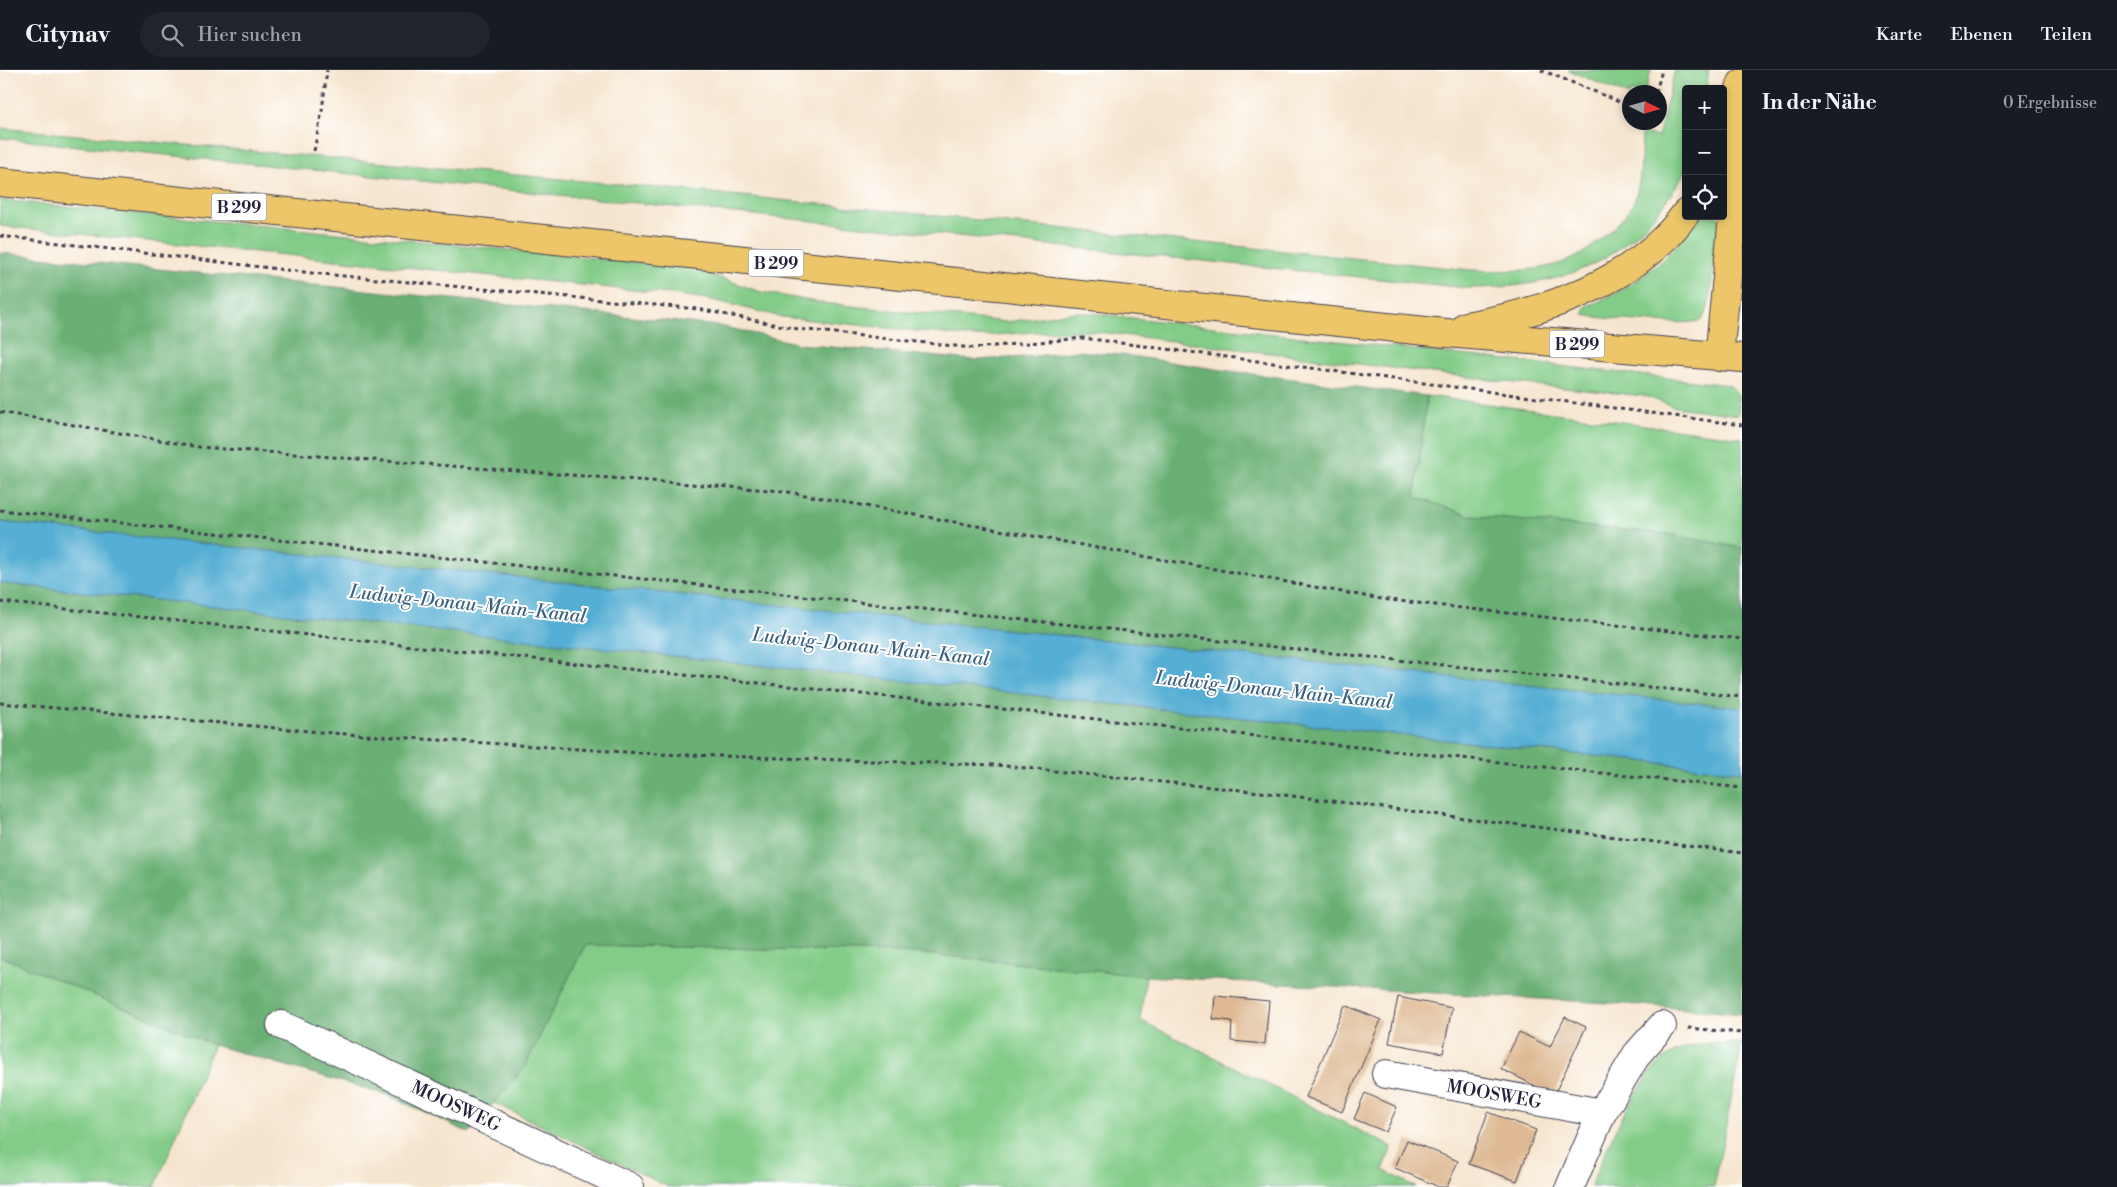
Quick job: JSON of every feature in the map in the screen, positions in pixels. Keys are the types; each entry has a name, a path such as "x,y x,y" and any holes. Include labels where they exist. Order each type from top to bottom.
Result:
{"main road":[{"path":"1731,358 1731,146 1742,83"},
{"path":"1742,127 1731,146 1742,184"},
{"name":"B 299","path":"0,182 1435,332 1731,358"},
{"name":"B 299","path":"1435,332 1518,315 1557,303 1595,286 1650,253 1682,218"}],"street":[{"name":"MOOSWEG","path":"281,1025 630,1187"},
{"path":"1570,1187 1602,1113 1637,1054 1662,1026"},
{"name":"MOOSWEG","path":"1386,1074 1602,1113"}],"path":[{"path":"314,152 327,70"},
{"path":"1542,70 1622,104"},
{"path":"1658,85 1662,70"},
{"path":"0,236 312,273 698,309 798,329 973,348 1083,338 1742,425"},
{"path":"0,412 199,447 783,491 1381,599 1742,639"},
{"path":"0,510 1742,696"},
{"path":"0,602 1742,788"},
{"path":"0,703 331,733 658,754 996,765 1260,792 1742,853"},
{"path":"1662,1026 1742,1033"}],"green space":[{"path":"1568,70 1651,70 1647,85 1622,85 1622,93"},
{"path":"1675,70 1709,70 1707,85 1682,85 1682,176 1659,210 1639,231 1618,249 1573,273 1523,285 1467,288 0,138 0,128 682,190 1471,270 1511,271 1551,266 1576,257 1597,242 1625,216 1634,201 1638,188 1642,132 1658,137 1660,130 1667,130 1667,102"},
{"path":"0,200 693,268 761,292 822,303 1007,322 1078,312 1729,385 1737,395 1738,415 1675,407 1645,396 1515,383 1090,331 1033,332 973,337 782,317 708,299 671,294 0,226"},
{"path":"1696,220 1719,220 1710,299 1702,320 1666,323 1584,315 1585,307 1603,300 1650,271 1688,232"},
{"path":"0,253 720,326 800,344 973,360 1026,357 1078,351 1131,356 1222,370 1427,396 1415,497 1472,516 1667,534 1742,548 1742,708 0,522"},
{"path":"1427,396 1742,438 1742,548 1660,533 1472,516 1415,497"},
{"path":"0,583 1742,772 1742,1014 1641,1005 1146,976 905,952 585,945 524,1068 469,1133 388,1095 214,1045 0,956"},
{"path":"585,945 905,952 1146,976 1140,1020 1392,1147 1383,1170 1416,1187 669,1187 494,1103 524,1068"},
{"path":"0,956 214,1045 155,1187 0,1187"},
{"path":"1708,1043 1742,1043 1714,1187 1590,1187 1622,1118 1643,1083 1654,1069 1665,1058 1675,1052"}],"water":[{"name":"Ludwig-Donau-Main-Kanal","path":"0,522 1742,708 1742,772 0,583"}],"building":[{"path":"1215,996 1269,1001 1265,1044 1231,1041 1232,1021 1213,1019"},
{"path":"1398,997 1452,1008 1443,1053 1389,1043"},
{"path":"1345,1005 1381,1020 1342,1112 1306,1097"},
{"path":"1565,1017 1586,1027 1554,1095 1501,1069 1519,1032 1550,1047"},
{"path":"1365,1093 1397,1107 1386,1132 1354,1119"},
{"path":"1488,1112 1536,1130 1517,1181 1469,1164"},
{"path":"1407,1140 1458,1161 1447,1187 1439,1187 1395,1168"}]}
